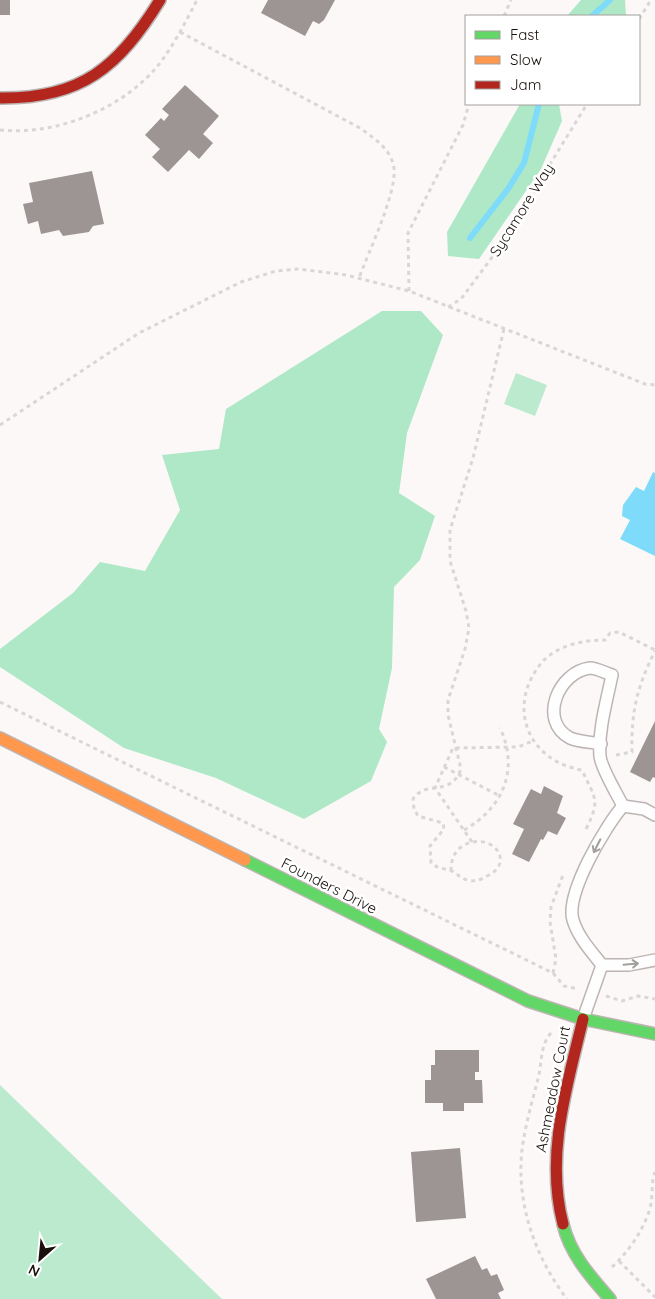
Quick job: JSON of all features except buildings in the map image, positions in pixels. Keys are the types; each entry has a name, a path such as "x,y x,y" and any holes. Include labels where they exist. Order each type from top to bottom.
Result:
{"street":[{"path":"0,98 18,99 51,96 80,85 121,56 142,29 160,0"},
{"name":"Founders Drive","path":"0,738 528,1001 583,1019 655,1034"},
{"name":"Ashmeadow Court","path":"583,1019 558,1129 553,1179 559,1212 569,1242 579,1262 594,1283 610,1299"}],"lane":[{"path":"601,744 571,738 558,727 552,712 556,694 569,677 590,668 612,675 600,758 623,806"},
{"path":"623,806 644,810 655,815"},
{"path":"602,965 584,942 572,918 575,888 610,820 623,806"},
{"path":"602,965 629,964 655,960"},
{"path":"583,1019 602,965"}],"path":[{"path":"504,15 511,0"},
{"path":"640,18 652,0"},
{"path":"180,32 360,128 381,142 394,168 394,186 359,278"},
{"path":"409,291 408,233 463,125 470,105"},
{"name":"Sycamore Way","path":"448,308 461,299 496,252 587,105"},
{"path":"0,425 139,333 241,282 276,271 298,269 359,278 409,291 448,308 646,384 655,385"},
{"path":"451,871 451,862 454,854 463,846 472,842 480,841 492,844 499,851 501,860 496,869 477,881 458,877 451,871 438,869 430,863 428,856 430,846 444,829 443,823 418,816 414,809 413,799 418,793 428,788 445,787 459,775 461,769 448,714 448,700 465,649 469,628 450,561 450,530 472,458 504,329"},
{"path":"584,834 596,809 596,801 582,770 557,764 545,756 532,741 526,727 524,709 533,676 545,660 559,650 575,643 605,640 610,633 619,632 655,651 641,679 635,701 632,722 632,752 615,754 617,760"},
{"path":"0,702 553,973 564,986 622,1001 638,996 655,999"},
{"path":"464,830 481,821 493,809 506,780 508,764 506,748 500,728"},
{"path":"435,788 453,748 518,747 532,741"},
{"path":"444,767 500,796"},
{"path":"435,788 472,842"},
{"path":"553,973 556,958 550,922 551,907 555,891 567,867"},
{"path":"594,1283 619,1261 634,1239 651,1206 652,1178 655,1172"},
{"path":"619,1261 655,1297"}],"green space":[{"path":"581,0 625,0 626,15 568,15"},
{"path":"519,105 559,105 562,121 541,169 479,259 448,256 447,232"},
{"path":"382,311 421,311 443,335 407,433 399,493 435,516 420,560 394,587 392,668 379,729 387,742 371,781 304,819 216,778 124,748 0,667 0,649 73,593 100,562 145,571 180,510 162,455 219,449 226,409"},
{"path":"516,373 547,385 535,416 504,404"},
{"path":"0,1085 222,1299 0,1299"}],"water":[{"path":"653,472 655,473 655,556 620,539 630,520 622,516 623,505 636,487 644,491"}],"waterway":[{"path":"593,15 610,0"},
{"path":"470,238 508,189 524,163 539,105"}],"traffic: fast":[{"path":"245,860 528,1001 583,1019 655,1034"},
{"path":"563,1224 570,1245 576,1255 588,1273 610,1299"}],"traffic: slow":[{"path":"0,738 245,860"}],"traffic: jam":[{"path":"0,98 28,97 53,93 75,85 95,74 113,61 129,44 160,0"},
{"path":"563,1224 558,1198 557,1146 565,1095 583,1019"}]}
